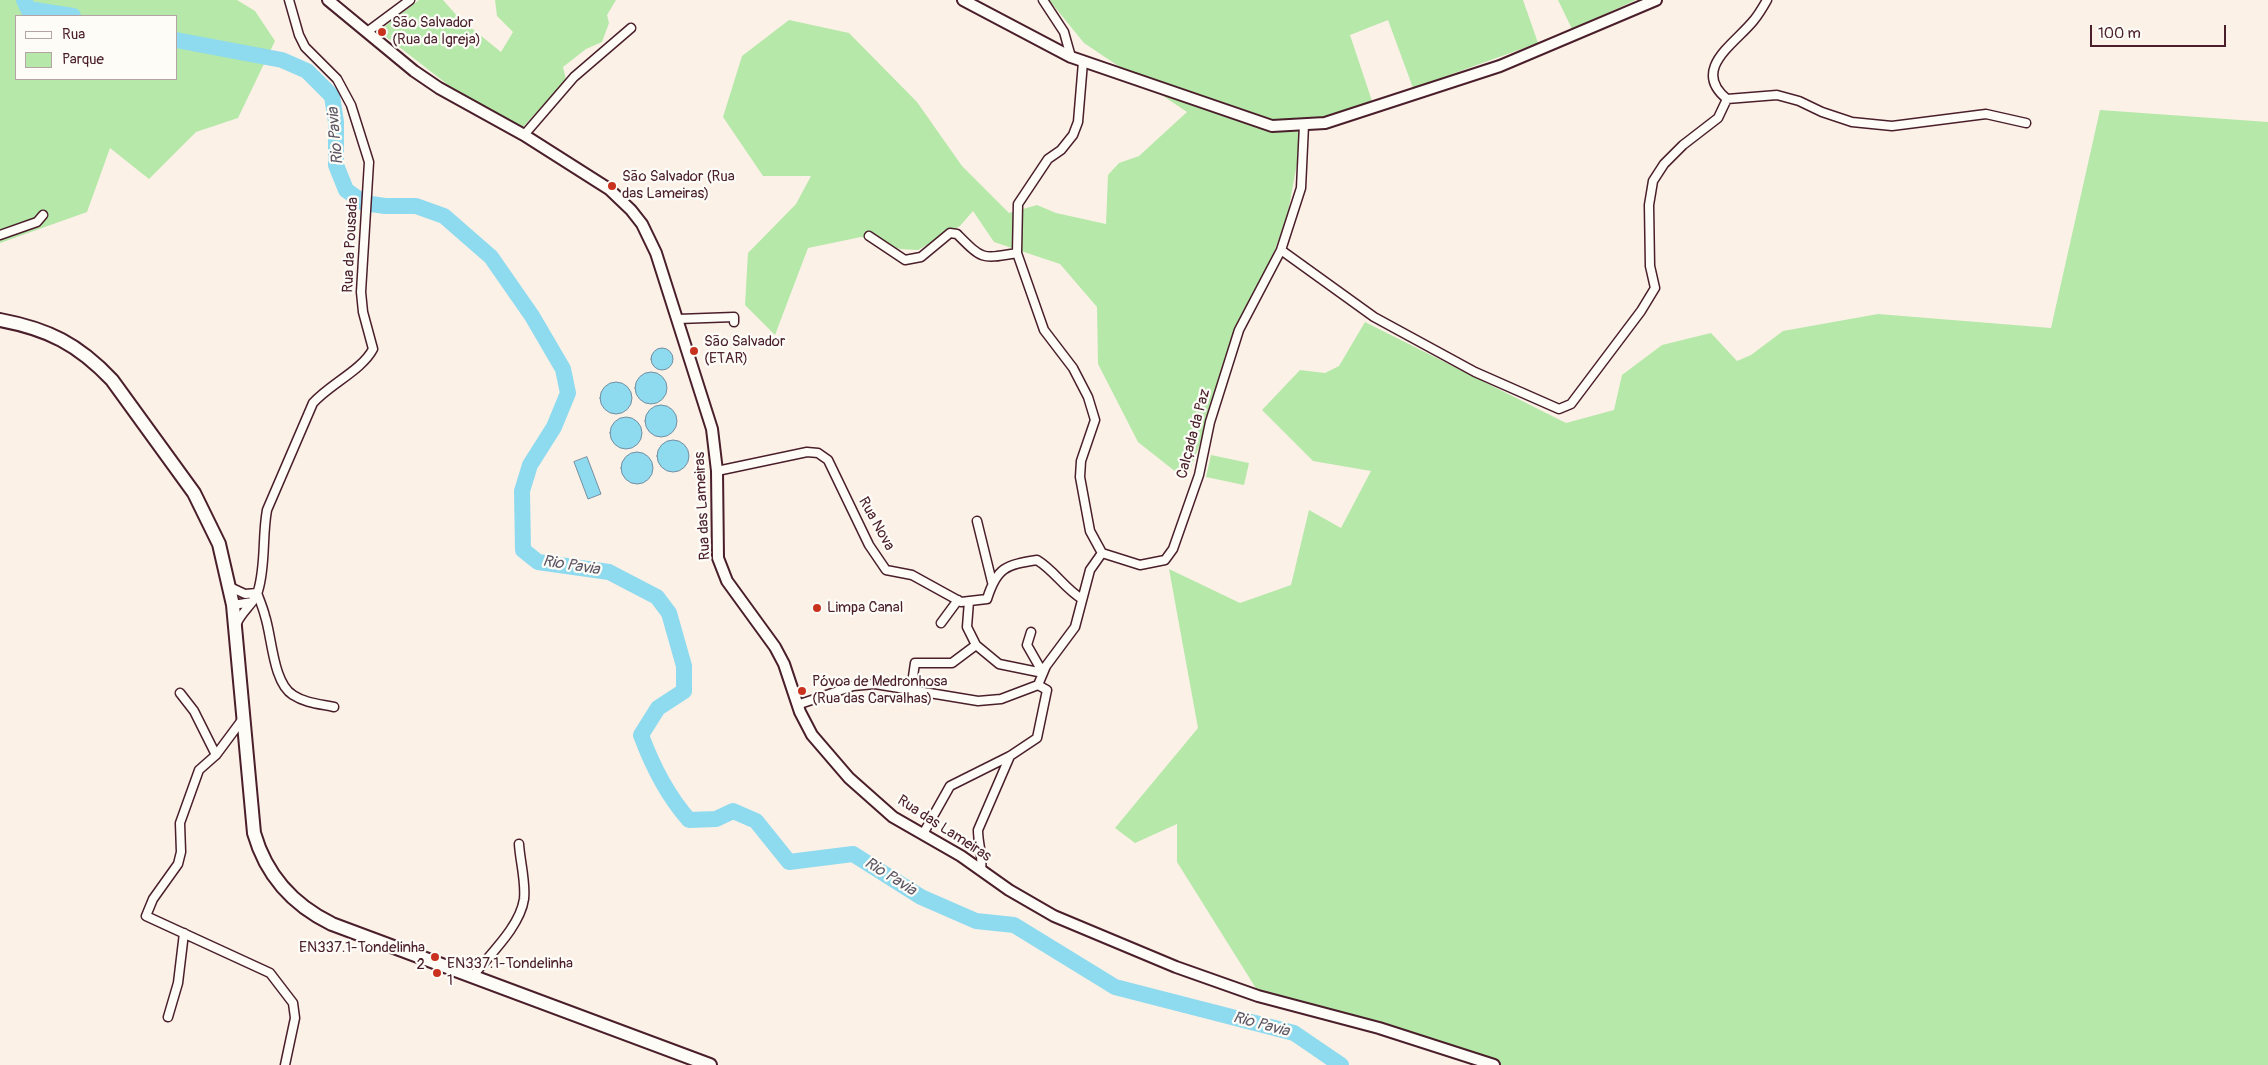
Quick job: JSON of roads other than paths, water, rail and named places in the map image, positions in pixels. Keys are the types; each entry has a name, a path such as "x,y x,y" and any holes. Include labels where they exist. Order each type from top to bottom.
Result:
{"main road":[{"path":"0,320 49,332 71,344 97,364 112,380 204,509 219,544 233,605 242,720 254,833 259,850 270,871 293,900 306,910 332,924 710,1065"}],"street":[{"name":"Rua da Pousada","path":"258,594 262,571 264,528 268,510 296,438 313,403 324,390 369,358 374,349 363,312 361,292 369,162 351,105 338,79 305,47 298,35 289,0"},
{"name":"Rua das Lameiras","path":"328,0 414,71 439,88 524,135 609,189 631,210 642,224 656,253 712,429 717,471 718,558 727,582 775,647 784,664 797,705 812,735 849,778 893,817 1050,914 1176,967 1258,996 1379,1028 1494,1065"},
{"path":"367,32 410,0"},
{"path":"963,0 1070,57 1272,126 1325,123 1500,66 1656,0"},
{"path":"1043,0 1064,32 1070,57"},
{"path":"1767,0 1755,20 1720,54 1712,78 1716,90 1727,98 1777,95 1799,101 1822,112 1852,122 1892,126 1986,114 2026,123"},
{"path":"524,135 574,77 631,28"},
{"path":"797,705 853,686 875,684 978,701 1001,699 1038,685 1046,666 1075,627 1090,570 1102,553 1090,531 1080,477 1081,461 1095,420 1088,397 1073,368 1044,330 1017,253 1018,204 1048,159 1061,150 1073,136 1078,122 1083,62"},
{"path":"1281,250 1374,317 1475,372 1560,409 1571,404 1641,311 1655,288 1650,266 1649,205 1653,181 1664,164 1683,145 1718,118 1727,98"},
{"name":"Calçada da Paz","path":"1102,553 1140,565 1165,560 1173,549 1198,475 1210,422 1239,330 1281,250 1302,188 1304,125"},
{"path":"0,235 37,222 43,215"},
{"path":"869,236 906,260 921,257 950,233 957,234 979,256 988,258 1017,253"},
{"path":"678,320 734,317 734,322"},
{"name":"Rua Nova","path":"717,471 807,452 818,453 828,460 869,545 886,570 912,575 958,600 969,601 987,599 992,582 1002,569 1011,565 1038,560 1051,568 1068,590 1082,599"},
{"path":"977,521 992,582"},
{"path":"230,587 245,594 258,594"},
{"path":"235,627 241,614 249,608 258,594"},
{"path":"258,594 266,616 278,672 284,685 291,695 308,702 334,707"},
{"path":"941,623 958,600"},
{"path":"969,601 967,627 976,645 999,664 1043,673"},
{"path":"233,605 252,602"},
{"path":"1031,632 1027,645 1043,673"},
{"path":"911,690 915,663 952,663 976,645"},
{"path":"923,834 950,786 1010,756 1037,738 1048,690 1038,685"},
{"path":"180,693 194,711 216,756"},
{"path":"242,720 216,756 198,770 180,823 181,852 178,864 153,899 146,916 270,973 285,990 293,1003 294,1018 285,1065"},
{"path":"981,870 982,859 978,843 978,830 1010,756"},
{"path":"472,977 499,946 518,913 524,898 519,844"},
{"path":"168,1017 178,983 184,934"}],"water":[{"path":"662,348 672,355 673,359 666,369 662,370 652,363 651,359 658,349"},
{"path":"651,372 657,373 662,377 666,382 666,394 662,399 657,403 651,404 645,403 640,399 636,394 635,388 636,382 640,377 645,373"},
{"path":"616,382 622,383 627,387 631,392 631,404 627,409 622,413 616,414 610,413 605,409 601,404 600,398 601,392 605,387 610,383"},
{"path":"661,405 667,406 672,410 676,415 676,427 672,432 667,436 661,437 655,436 650,432 646,427 645,421 646,415 650,410 655,406"},
{"path":"626,417 632,418 637,422 641,427 641,439 637,444 632,448 626,449 620,448 615,444 611,439 610,433 611,427 615,422 620,418"},
{"path":"673,440 679,441 684,445 688,450 688,462 684,467 679,471 673,472 667,471 662,467 658,462 657,456 658,450 662,445 667,441"},
{"path":"637,452 643,453 648,457 652,462 652,474 648,479 643,483 637,484 631,483 626,479 622,474 621,468 622,462 626,457 631,453"},
{"path":"587,457 601,494 588,499 574,462"}],"waterway":[{"name":"Rio Pavia","path":"24,0 28,9 67,15"},
{"name":"Rio Pavia","path":"178,40 282,60 307,71 332,96 336,122 336,165 346,190 364,203 385,206 416,206 444,216 491,257 532,316 563,369 568,393 554,427 530,465 522,491 523,550 538,562 609,572 657,597 669,613 684,666 684,691 658,708 641,735 661,779 689,820 716,819 733,811 756,821 789,862 853,854 921,897 976,921 1014,925 1115,987 1294,1033 1341,1065"}],"place":[{"name":"São Salvador (Rua da Igreja)","path":"382,32"},
{"name":"São Salvador (Rua das Lameiras)","path":"612,186"},
{"name":"São Salvador (ETAR)","path":"694,351"},
{"name":"Limpa Canal","path":"817,608"},
{"name":"Póvoa de Medronhosa (Rua das Carvalhas)","path":"802,691"},
{"name":"EN337.1-Tondelinha 2","path":"435,957"},
{"name":"EN337.1-Tondelinha 1","path":"437,973"}]}
